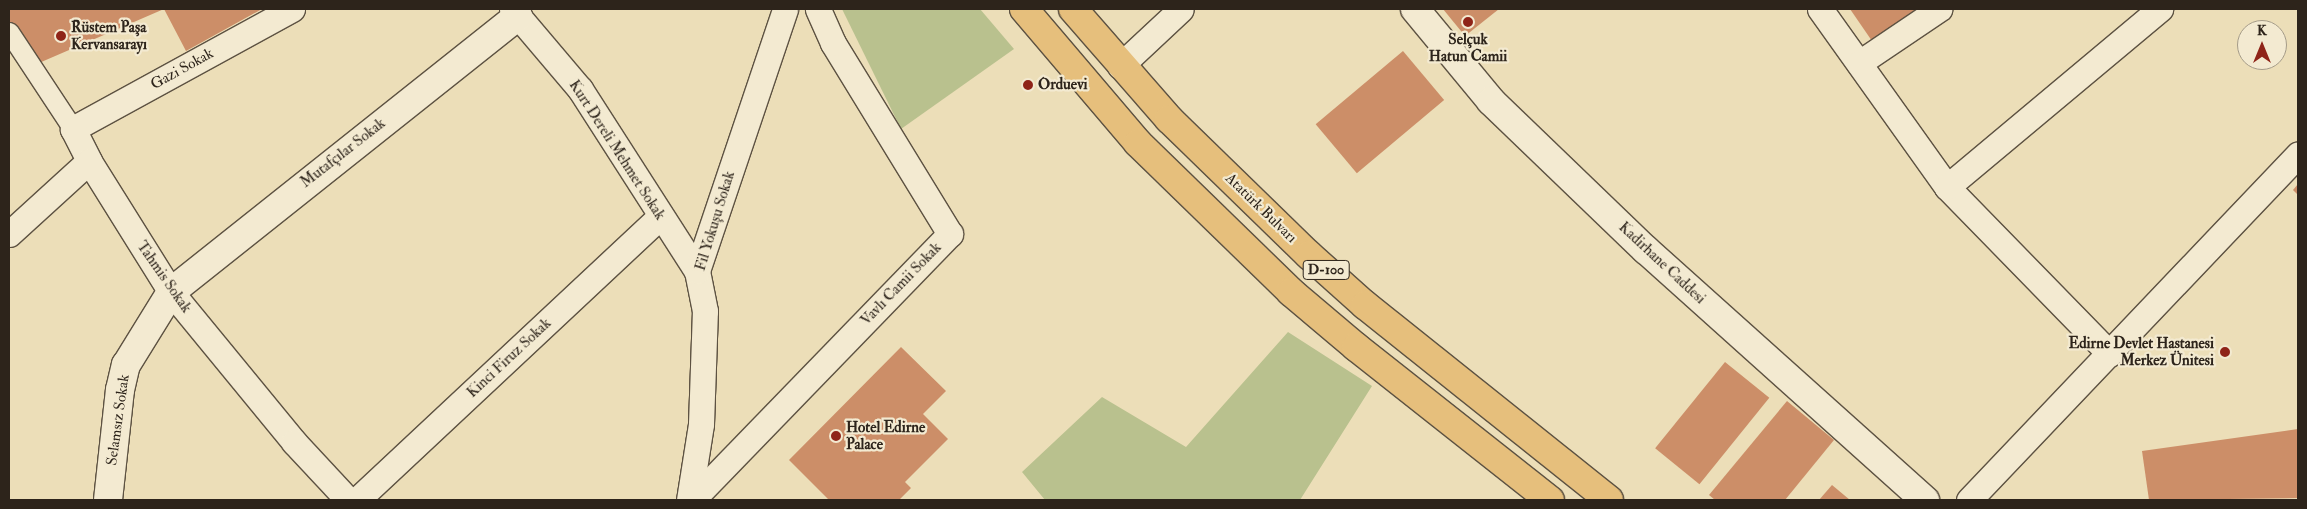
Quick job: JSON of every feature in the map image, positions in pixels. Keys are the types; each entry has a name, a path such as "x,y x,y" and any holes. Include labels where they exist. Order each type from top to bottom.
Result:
{"main road":[{"name":"D-100","path":"1024,9 1138,143 1291,292 1356,347 1550,500"},
{"name":"Atatürk Bulvarı","path":"1073,9 1120,66 1169,119 1323,268 1609,500"}],"street":[{"name":"Gazi Sokak","path":"73,129 292,9"},
{"name":"Fil Yokuşu Sokak","path":"690,500 701,424 705,311 697,271 785,9"},
{"name":"Vavlı Camii Sokak","path":"690,500 950,234 833,43 818,9"},
{"path":"1120,66 1181,9"},
{"name":"Kadirhane Caddesi","path":"1415,9 1498,108 1646,250 1925,500"},
{"path":"1820,9 1946,187 2110,354"},
{"path":"1859,63 1939,9"},
{"path":"1946,187 2160,9"},
{"name":"Kurt Dereli Mehmet Sokak","path":"516,12 580,89 697,271"},
{"name":"Mutafçılar Sokak","path":"171,292 516,12"},
{"name":"Tahmis Sokak","path":"9,32 73,129 89,161 171,292 294,442 348,500"},
{"path":"1969,500 1997,467 2110,354 2298,155"},
{"path":"9,234 89,161"},
{"name":"Kinci Firuz Sokak","path":"357,500 661,216"},
{"name":"Selamsız Sokak","path":"104,500 120,390 126,366 171,292"}],"green space":[{"path":"842,9 980,9 1014,49 901,129"},
{"path":"1288,332 1372,386 1300,500 1045,500 1022,472 1102,397 1186,447"}],"building":[{"name":"Rüstem Paşa Kervansarayı","path":"9,9 164,9 39,63 9,21"},
{"path":"164,9 262,9 186,51"},
{"name":"Selçuk Hatun Camii","path":"1443,9 1499,9 1465,36"},
{"path":"1850,9 1919,9 1872,41"},
{"path":"1403,51 1444,100 1357,173 1316,124"},
{"path":"2298,184 2298,195 2293,190"},
{"path":"901,347 946,391 923,414 948,439 905,482 911,488 899,500 829,500 789,460"},
{"path":"1725,362 1769,398 1699,484 1655,448"},
{"path":"1787,401 1834,440 1785,500 1715,500 1709,495"},
{"path":"2298,429 2298,498 2149,500 2142,451"},
{"path":"1832,485 1850,500 1819,500"}],"place":[{"name":"Selçuk Hatun Camii","path":"1468,22"},
{"name":"Rüstem Paşa Kervansarayı","path":"61,36"},
{"name":"Orduevi","path":"1028,85"},
{"name":"Edirne Devlet Hastanesi Merkez Ünitesi","path":"2225,352"},
{"name":"Hotel Edirne Palace","path":"836,436"}]}
